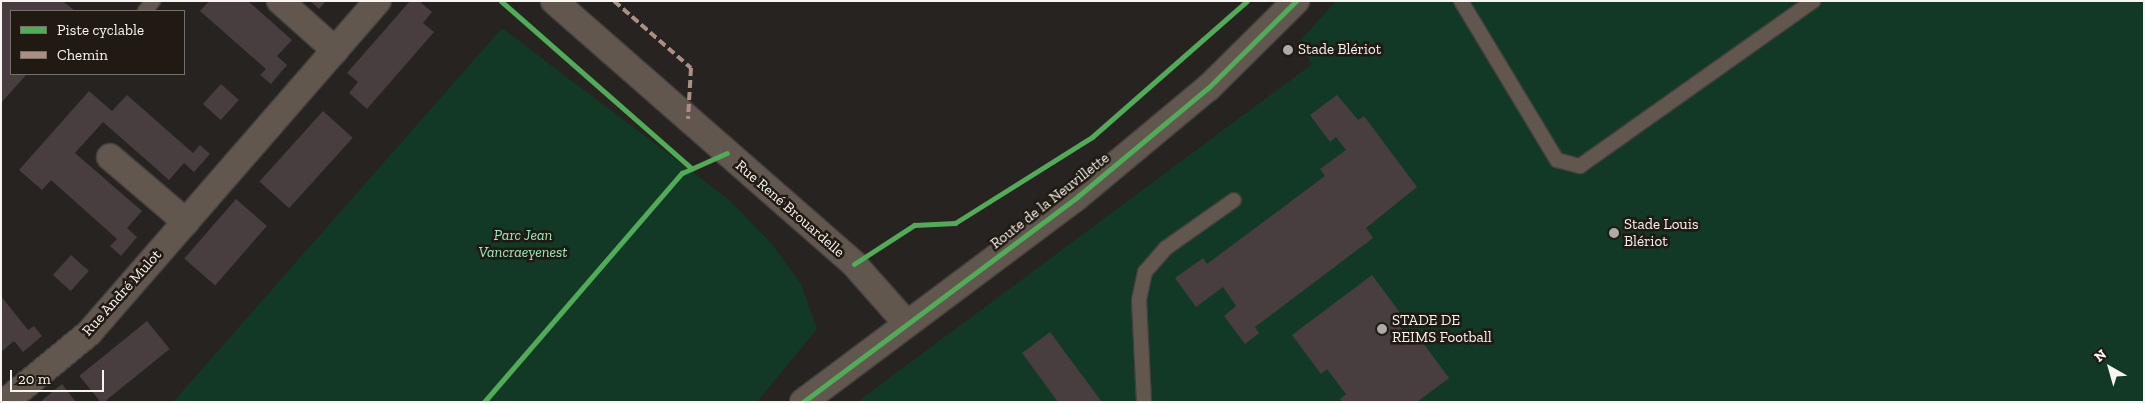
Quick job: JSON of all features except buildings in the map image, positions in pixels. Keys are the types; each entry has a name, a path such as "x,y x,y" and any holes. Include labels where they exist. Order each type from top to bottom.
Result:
{"street":[{"path":"280,1 335,50"},
{"name":"Rue André Mulot","path":"5,397 90,332 378,1"},
{"name":"Rue René Brouardelle","path":"554,1 854,264 907,324"},
{"name":"Route de la Neuvillette","path":"803,402 1078,198 1208,88 1296,1"},
{"path":"110,156 186,222"}],"lane":[{"path":"1461,1 1557,160 1580,166 1813,1"},
{"path":"1144,402 1139,300 1145,272 1166,248 1234,200"}],"green space":[{"name":"Stade Louis Blériot","path":"1336,1 2144,1 2144,402 857,402 1312,64 1298,43"},
{"name":"Parc Jean Vancraeyenest","path":"502,28 728,199 772,244 801,284 817,329 757,402 173,402"}],"marked path":[{"path":"614,1 691,68 688,119"}],"cycle path":[{"path":"501,1 692,169"},
{"path":"854,264 914,225 955,223 1092,137 1247,1"},
{"path":"803,402 1077,197 1208,88 1296,1"},
{"path":"484,402 682,173 727,153"}],"place":[{"name":"Stade Blériot","path":"1288,50"},
{"name":"Stade Louis Blériot","path":"1614,233"},
{"name":"STADE DE REIMS Football","path":"1382,329"}]}
